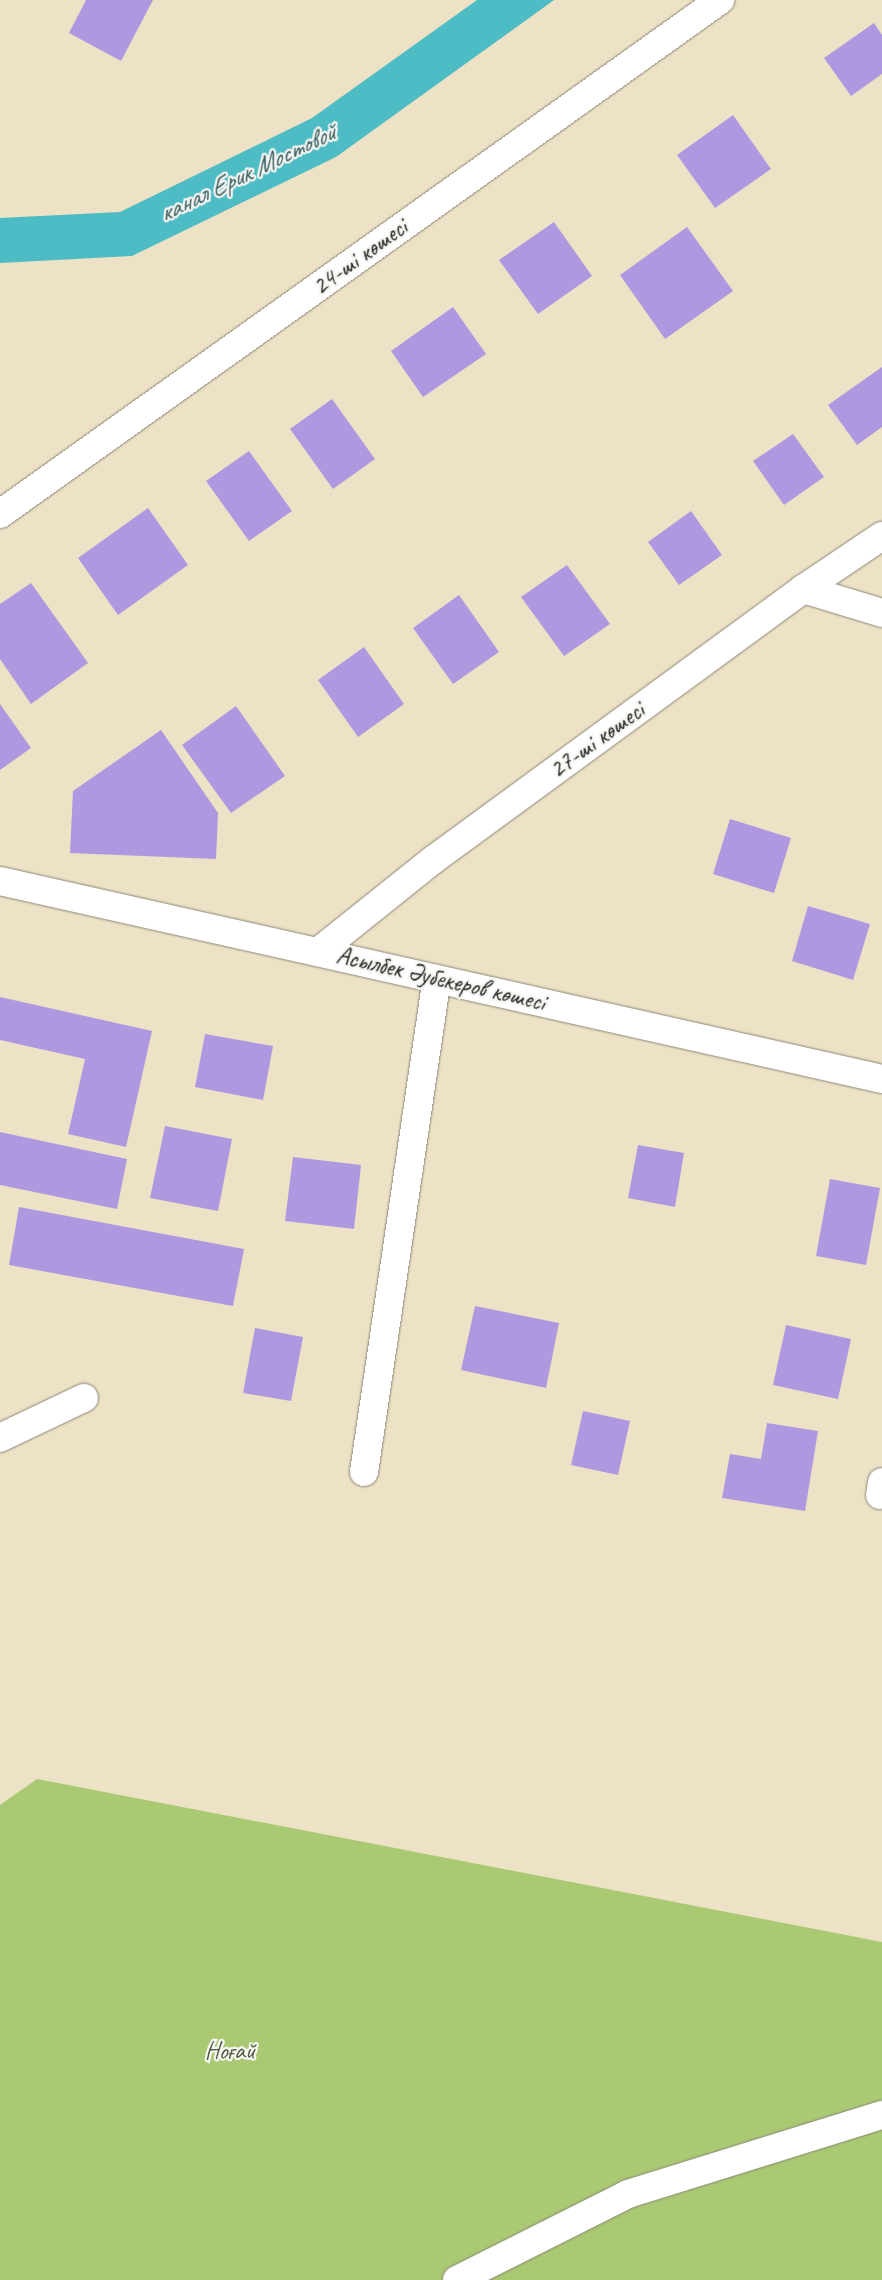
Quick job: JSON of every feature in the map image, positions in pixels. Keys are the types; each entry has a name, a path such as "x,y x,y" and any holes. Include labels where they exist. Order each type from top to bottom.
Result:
{"street":[{"name":"24-ші көшесі","path":"0,514 720,0"},
{"name":"27-ші көшесі","path":"318,952 433,860 803,589 882,536"},
{"path":"803,589 882,614"},
{"name":"Асылбек Әубекеров көшесі","path":"0,881 882,1078"},
{"path":"364,1472 437,978"},
{"path":"0,1438 84,1398"},
{"path":"457,2280 628,2194 882,2114"}],"green space":[{"name":"Ноғай","path":"37,1779 882,1942 882,2280 0,2280 0,1805"}],"water":[{"name":"канал Ерик Мостовой","path":"477,0 554,0 336,157 132,256 0,263 0,218 120,212 312,118"}],"building":[{"path":"86,0 153,0 121,61 69,33"},
{"path":"874,23 882,35 882,74 851,96 824,58"},
{"path":"733,115 771,169 715,208 677,155"},
{"path":"554,222 592,276 538,314 499,260"},
{"path":"687,227 733,291 665,339 620,275"},
{"path":"453,307 486,354 423,397 391,351"},
{"path":"882,367 882,427 857,445 828,405"},
{"path":"332,399 375,459 333,489 290,429"},
{"path":"793,434 824,477 784,505 753,461"},
{"path":"249,451 292,511 249,541 206,481"},
{"path":"148,508 188,565 118,615 78,558"},
{"path":"691,511 722,555 679,585 648,542"},
{"path":"567,565 610,624 564,656 521,597"},
{"path":"31,583 88,663 31,704 0,659 0,604"},
{"path":"459,595 499,652 453,684 413,628"},
{"path":"364,647 404,704 358,737 318,680"},
{"path":"0,704 31,748 0,770"},
{"path":"236,706 285,776 231,813 182,745"},
{"path":"161,730 218,813 216,859 70,853 73,791"},
{"path":"730,819 791,838 774,893 713,874"},
{"path":"808,906 870,924 853,980 792,961"},
{"path":"0,997 152,1031 126,1147 68,1134 85,1059 0,1040"},
{"path":"205,1034 273,1046 263,1100 195,1087"},
{"path":"165,1126 232,1139 218,1211 150,1198"},
{"path":"0,1132 127,1159 117,1209 0,1185"},
{"path":"638,1145 684,1153 675,1207 628,1198"},
{"path":"293,1157 361,1165 354,1229 285,1221"},
{"path":"830,1179 880,1188 866,1265 816,1256"},
{"path":"19,1207 244,1249 233,1306 9,1265"},
{"path":"475,1306 559,1323 546,1388 461,1370"},
{"path":"786,1325 851,1339 838,1399 773,1385"},
{"path":"255,1328 303,1337 291,1401 243,1393"},
{"path":"583,1411 630,1421 618,1475 571,1465"},
{"path":"767,1423 818,1431 805,1511 722,1498 730,1454 761,1459"}]}
